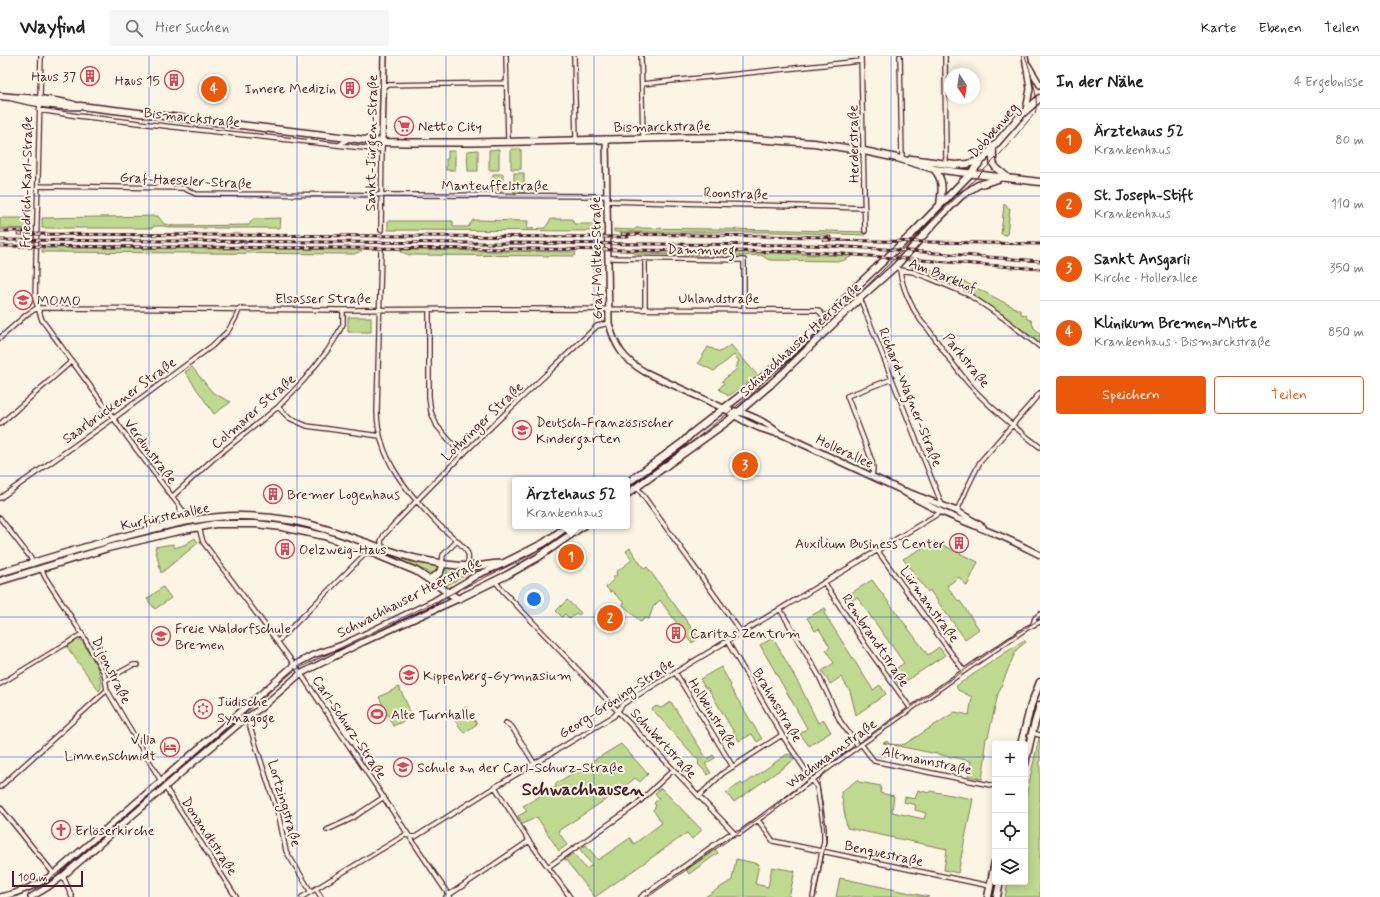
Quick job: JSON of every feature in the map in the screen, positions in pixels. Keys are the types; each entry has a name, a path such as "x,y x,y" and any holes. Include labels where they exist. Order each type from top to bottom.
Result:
{"main road":[{"name":"Sankt-Jürgen-Straße","path":"382,142 384,56"},
{"path":"1024,56 1039,83"},
{"path":"1026,110 1030,89 1027,63"},
{"name":"Bismarckstraße","path":"0,96 10,97 40,106 66,102 80,106 382,142 411,143 725,137 814,143 900,158 934,169 1040,182"},
{"name":"Dobbenweg","path":"970,174 1026,110 1040,98"},
{"name":"Dobbenweg","path":"1033,103 1040,102"},
{"name":"Graf-Moltke-Straße","path":"606,139 608,309 612,335 617,346 625,357 634,365 723,408"},
{"path":"993,148 993,164 1006,178"},
{"path":"900,158 961,165 984,159"},
{"path":"934,169 939,174 942,182 940,205"},
{"name":"Schwachhauser Heerstraße","path":"630,481 682,443 692,433 774,368 825,320 856,286 913,233 970,174"},
{"name":"Schwachhauser Heerstraße","path":"630,492 734,416 789,368 860,298 898,268 948,209 961,196 975,186 1006,178"},
{"name":"Hollerallee","path":"723,408 740,411 774,428 781,434"},
{"name":"Hollerallee","path":"723,408 734,416 764,430 781,434 899,489 942,505 993,533 1040,555"},
{"name":"Hollerallee","path":"899,489 912,498 941,512 993,533"},
{"name":"Kurfürstenallee","path":"0,574 102,542 180,522 240,516 274,518 330,530 418,559 442,564 466,566 502,564"},
{"name":"Kurfürstenallee","path":"0,581 114,546 199,526 231,523 282,527 324,536 399,563 429,579 458,599"},
{"name":"Schwachhauser Heerstraße","path":"30,897 48,887 63,876 246,718 261,708 306,658 356,638 434,601 477,576 544,543 564,529"},
{"name":"Schwachhauser Heerstraße","path":"0,897 22,891 54,874 162,781 297,669 363,642 496,581 537,558 579,529"},
{"path":"429,579 440,574 442,571 442,564"},
{"path":"1022,741 1040,682"},
{"path":"1028,751 1040,705"},
{"path":"988,897 992,876"},
{"path":"997,897 999,885"}],"street":[{"name":"Friedrich-Karl-Straße","path":"37,308 35,299 40,56"},
{"path":"506,56 508,141"},
{"path":"574,56 576,140"},
{"path":"641,56 643,138"},
{"name":"Herderstraße","path":"861,56 865,231"},
{"path":"900,56 900,158"},
{"path":"945,56 946,164"},
{"path":"642,84 862,61"},
{"path":"383,85 506,83"},
{"name":"Bismarckstraße","path":"40,106 200,130 382,150"},
{"path":"339,145 350,138"},
{"name":"Sankt-Jürgen-Straße","path":"381,230 382,142"},
{"name":"Graf-Haeseler-Straße","path":"38,186 183,188 196,194 382,195"},
{"name":"Manteuffelstraße","path":"382,195 607,198"},
{"name":"Roonstraße","path":"607,198 865,208"},
{"path":"381,250 377,412 380,436 394,472 416,501 468,552 469,560 466,566"},
{"name":"Dammweg","path":"608,258 744,260 744,309"},
{"path":"645,259 645,309"},
{"name":"Am Barkhof","path":"898,268 913,272 969,295 1002,317 1040,347"},
{"name":"Parkstraße","path":"898,268 907,295 920,320 969,384 1012,426 1040,447"},
{"name":"Richard-Wagner-Straße","path":"860,298 942,505"},
{"path":"0,338 26,315 37,308"},
{"name":"Elsasser Straße","path":"37,308 240,308 343,310 608,309"},
{"name":"Verdunstraße","path":"37,308 42,320 190,520"},
{"name":"Saarbrückener Straße","path":"0,498 114,418 212,346 228,331 240,308"},
{"name":"Uhlandstraße","path":"608,309 817,310 821,313 825,320"},
{"name":"Colmarer Straße","path":"172,497 212,460 278,407 304,380 328,350 343,324 343,310"},
{"path":"429,310 429,397 431,412 436,426 462,455"},
{"name":"Lothringer Straße","path":"382,547 381,541 384,535 462,455 597,326 609,323"},
{"path":"0,424 72,361"},
{"path":"872,476 872,461 847,396 892,379"},
{"path":"957,512 966,488 980,462 1040,393"},
{"path":"278,407 288,418 307,426 380,436"},
{"path":"637,487 740,632"},
{"path":"180,508 180,522"},
{"name":"Georg-Gröning-Straße","path":"302,897 405,835 415,837 614,716 623,704 941,512"},
{"path":"0,518 33,563"},
{"name":"Carl-Schurz-Straße","path":"199,526 203,542 297,669 384,796 449,896"},
{"path":"442,564 443,555 457,541"},
{"name":"Lürmanstraße","path":"877,550 964,671"},
{"path":"278,642 368,551"},
{"name":"Dijonstraße","path":"41,568 45,577 82,634 104,673 107,690 162,781"},
{"name":"Schubertstraße","path":"496,581 503,591 735,834"},
{"name":"Rembrandtstraße","path":"824,582 866,646 911,709"},
{"name":"Altmannstraße","path":"780,609 818,674 840,721 874,761 992,785"},
{"name":"Wachmannstraße","path":"1033,624 1035,618 1040,614"},
{"name":"Wachmannstraße","path":"641,897 728,835 740,833 812,779 964,671 1033,624 1040,622"},
{"path":"0,684 82,634"},
{"name":"Brahmsstraße","path":"727,641 782,735 817,787 824,828 824,841 813,897"},
{"path":"106,680 134,665 138,665"},
{"name":"Holbeinstraße","path":"675,672 733,766"},
{"path":"0,787 107,690"},
{"name":"Lortzingstraße","path":"246,718 279,818 286,851 311,892"},
{"path":"506,723 512,727 534,764"},
{"path":"1032,733 1040,735"},
{"path":"699,796 733,766 782,735"},
{"path":"548,867 636,804 673,770"},
{"name":"Donandtstraße","path":"165,787 236,897"},
{"path":"495,787 529,841 568,896"},
{"name":"Carl-Schurz-Straße","path":"327,830 351,819 384,796"},
{"path":"0,808 54,874"},
{"name":"Benquestraße","path":"758,820 773,841 990,886"},
{"path":"449,896 529,841"},
{"path":"63,876 72,897"},
{"path":"316,889 321,897"}],"green space":[{"path":"499,149 499,170 489,170 489,150"},
{"path":"511,149 521,149 521,169 511,169"},
{"path":"478,150 478,171 468,171 467,151"},
{"path":"448,151 455,151 455,170 446,170"},
{"path":"514,173 524,173 524,193 514,193"},
{"path":"493,174 503,174 503,193 493,193"},
{"path":"1004,204 1006,206 1007,205 1007,208 1010,208 1007,235 1001,234"},
{"path":"158,216 164,224 175,226 249,225 253,219 281,218 280,228 174,228 153,226 153,228 42,228 42,218"},
{"path":"0,218 31,218 30,229 0,228"},
{"path":"551,219 572,219 574,224 600,224 601,231 388,230 388,221 453,221 453,227 468,227 473,220 528,221 527,229 545,228"},
{"path":"636,228 866,232 866,235 774,232 614,232 614,229 634,230"},
{"path":"42,248 362,251 354,254 42,252"},
{"path":"402,250 576,252 575,256 410,255 401,252"},
{"path":"631,251 853,256 842,261 769,260 761,255 635,254"},
{"path":"909,261 916,262 916,265 957,278 1021,311 1021,314 1026,315 1027,319 1031,320 1034,328 1040,333 1040,346 970,293 914,270 909,264"},
{"path":"348,317 371,317 371,332 348,332"},
{"path":"731,345 758,376 728,396 719,389 724,383 722,381 737,369 735,367 738,365 737,363 739,361 734,355 714,371 698,363 708,347 720,352"},
{"path":"192,367 213,393 231,402 214,414 185,372"},
{"path":"195,538 198,543 161,573 155,547 173,544 174,548 184,545"},
{"path":"934,541 978,562 967,586 959,577 947,586 959,602 960,601 979,629 965,639 930,590 928,592 903,559"},
{"path":"366,545 437,566 439,568 438,572 433,574 365,547"},
{"path":"630,548 644,569 647,567 699,638 692,643 660,600 653,607 649,619 645,618 641,622 623,605 624,603 612,591 610,592 606,587 614,579 613,577 617,575 616,572 632,560 626,551"},
{"path":"445,567 476,569 446,586 434,579 442,575"},
{"path":"872,580 928,655 939,647 945,655 900,685 890,673 904,663 857,597 852,600 848,595"},
{"path":"163,587 171,598 155,609 147,599"},
{"path":"567,600 581,613 579,615 576,613 570,619 565,614 562,617 556,611"},
{"path":"825,608 827,611 824,613 873,690 880,685 886,694 856,715 850,691 841,677 830,684 822,671 834,663 826,650 830,647 819,629 815,631 807,618"},
{"path":"773,638 800,686 818,723 824,720 831,732 809,746 800,734 807,728 760,645"},
{"path":"78,639 82,641 98,669 101,681 101,688 99,691 67,647"},
{"path":"1024,640 1026,642 1016,650 998,694 988,737 986,738 984,753 986,753 982,779 968,776 971,761 883,743 887,741 889,744 905,744 955,712 969,715 972,697 958,690 956,686"},
{"path":"721,667 731,685 730,687 762,739 757,742 752,734 739,741 708,688 705,688 700,679"},
{"path":"399,687 413,717 393,726 379,697"},
{"path":"671,702 707,759 713,755 715,758 705,764 711,773 708,775 698,764 699,761 652,709 656,706 661,708"},
{"path":"466,707 477,724 464,733 452,716"},
{"path":"1040,734 1040,897 1005,897 1007,885 1028,885 1028,787"},
{"path":"621,744 648,774 640,782 635,778 622,789 558,831 567,845 559,851 537,817 523,824 518,816 527,811 523,806 556,787 555,784"},
{"path":"787,754 790,754 794,760 734,802 726,793 741,783 743,785"},
{"path":"857,780 859,782 881,786 880,793 894,796 892,812 924,819 926,813 915,810 916,805 904,802 905,797 915,799 918,790 973,799 958,873 944,870 947,849 847,828 841,792"},
{"path":"661,788 702,830 692,839 687,833 595,897 565,859 573,853 586,869 592,865 580,849 586,845 598,860 630,838 634,844 662,823 653,810 656,806 654,803 659,798 655,793"},
{"path":"715,849 718,853 689,874 686,869"},
{"path":"736,859 759,864 755,884 768,887 772,867 795,871 789,897 705,897 732,880"},
{"path":"840,878 929,897 836,897"}],"tunnel":[{"path":"381,230 381,250"}],"tram line":[{"path":"630,488 697,438 783,369 1002,152 1035,113 1035,93 1032,76 1025,56"},
{"path":"15,897 40,886 62,870 295,670 527,557 554,541 570,529"},
{"path":"648,897 765,814 816,774 1013,636 1040,619"},
{"path":"815,897 826,841 819,784 820,778 826,771"}],"railway":[{"path":"0,231 24,231"},
{"path":"18,234 628,237"},
{"path":"622,234 830,237"},
{"path":"0,240 811,245 1040,261"},
{"path":"824,240 1040,244"},
{"path":"0,246 816,252 1040,269"}],"place":[{"name":"Haus 37","path":"90,76"},
{"name":"Haus 15","path":"174,80"},
{"name":"Innere Medizin","path":"350,88"},
{"name":"Klinikum Bremen-Mitte","path":"214,89"},
{"name":"Netto City","path":"404,126"},
{"name":"MOMO","path":"23,300"},
{"name":"Deutsch-Französischer Kindergarten","path":"522,430"},
{"name":"Sankt Ansgarii","path":"745,465"},
{"name":"Bremer Logenhaus","path":"273,494"},
{"name":"Auxilium Business Center","path":"959,543"},
{"name":"Oelzweig-Haus","path":"285,549"},
{"name":"Ärztehaus 52","path":"571,557"},
{"name":"St. Joseph-Stift","path":"610,618"},
{"name":"Caritas Zentrum","path":"676,633"},
{"name":"Freie Waldorfschule Bremen","path":"161,636"},
{"name":"Kippenberg-Gymnasium","path":"409,675"},
{"name":"Jüdische Synagoge","path":"203,709"},
{"name":"Alte Turnhalle","path":"377,714"},
{"name":"Villa Linnenschmidt","path":"170,747"},
{"name":"Schule an der Carl-Schurz-Straße","path":"403,767"},
{"name":"Erlöserkirche","path":"61,830"}],"district":[{"name":"Schwachhausen","path":"583,789"}]}
